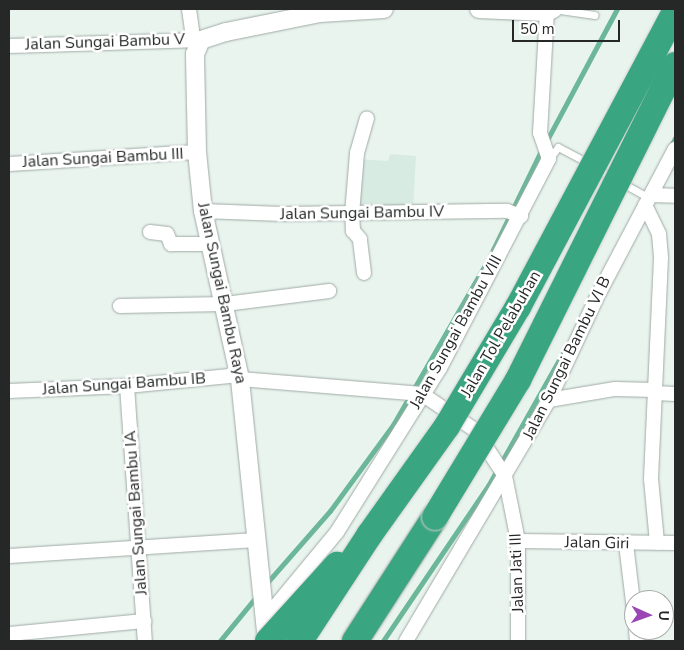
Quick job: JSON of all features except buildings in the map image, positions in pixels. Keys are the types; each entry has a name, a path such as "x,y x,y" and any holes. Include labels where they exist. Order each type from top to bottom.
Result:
{"highway":[{"name":"Jalan Tol Pelabuhan","path":"301,641 370,534 447,426 518,307 675,12"},
{"name":"Jalan Tol Pelabuhan","path":"355,641 475,455 518,380 675,65"},
{"path":"266,632 370,534"},
{"path":"342,641 380,589 392,584"}],"street":[{"path":"189,9 197,39 320,11 384,9"},
{"path":"479,9 551,10 540,133 548,156"},
{"name":"Jalan Sungai Bambu V","path":"9,46 197,39"},
{"name":"Jalan Sungai Bambu Raya","path":"197,39 195,54 197,152 203,211 208,244 225,304 240,377 266,632"},
{"path":"364,273 360,239 353,231 352,214 357,153 367,118"},
{"name":"Jalan Sungai Bambu VI B","path":"406,641 500,468 549,400 598,293 646,198 675,149"},
{"name":"Jalan Sungai Bambu III","path":"9,164 197,152"},
{"name":"Jalan Sungai Bambu VIII","path":"266,632 337,532 420,394 440,368 516,214 548,156"},
{"path":"657,544 651,479 661,258 659,234 646,198 675,196"},
{"name":"Jalan Sungai Bambu IV","path":"203,211 352,214 516,214"},
{"path":"150,232 167,234 171,244 208,244"},
{"path":"120,306 225,304 329,291"},
{"name":"Jalan Sungai Bambu IB","path":"9,391 127,386 240,377 420,394"},
{"name":"Jalan Sungai Bambu IA","path":"127,386 145,641"},
{"path":"549,400 615,389 675,394"},
{"path":"420,394 475,430 500,468"},
{"name":"Jalan Jati III","path":"500,468 518,541 518,641"},
{"path":"9,556 138,546 256,540"},
{"name":"Jalan Giri","path":"518,541 626,544 675,543"},
{"path":"626,544 632,590"},
{"path":"9,634 144,621"},
{"path":"266,632 301,641"}],"lane":[{"path":"551,10 595,15"},
{"path":"548,156 554,150 561,148 646,198"}],"shaded area":[{"path":"390,154 416,156 413,209 355,205 358,159 388,161"}],"waterway":[{"path":"546,142 617,9"},
{"path":"670,148 675,138"},
{"path":"266,584 330,511 393,425 490,256 542,149"},
{"path":"383,641 488,486 567,346"},
{"path":"220,641 257,596"}]}
